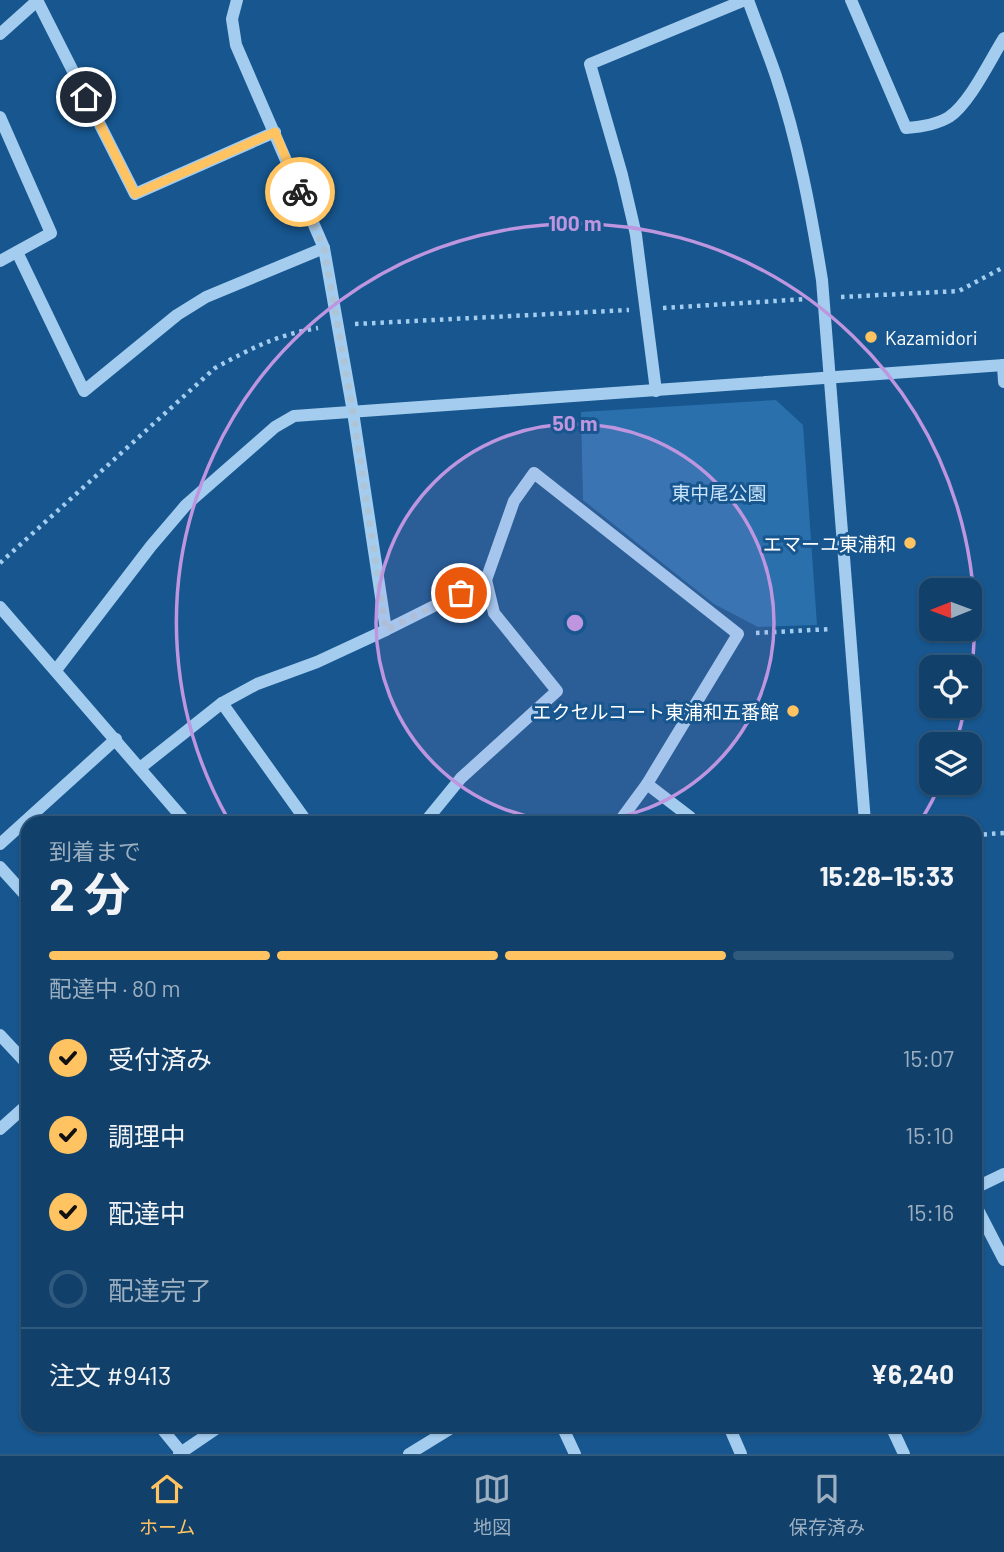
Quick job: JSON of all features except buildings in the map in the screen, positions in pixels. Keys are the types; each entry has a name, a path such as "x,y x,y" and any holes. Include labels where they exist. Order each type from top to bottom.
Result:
{"street":[{"path":"0,34 38,0 135,194 275,132"},
{"path":"237,0 233,19 236,45 324,248 353,412 386,630"},
{"path":"656,391 636,235 590,64 746,0 776,77 796,148 811,215 824,298 864,816"},
{"path":"851,0 906,128 926,127 950,116 966,99 1004,38"},
{"path":"0,117 51,233 0,261"},
{"path":"17,251 84,391 177,315 206,297 324,248"},
{"path":"56,670 151,546 186,505 275,427 294,416 1003,365 1004,382"},
{"path":"430,816 461,778 557,691 494,614 486,580 514,501 534,473 738,634 647,784 623,816"},
{"path":"140,768 222,702 257,684 317,662 486,580"},
{"path":"0,607 181,816"},
{"path":"222,702 303,816"},
{"path":"31,816 116,739"},
{"path":"647,784 689,816"},
{"path":"0,844 21,825"},
{"path":"0,867 21,890"},
{"path":"0,1035 21,1058"},
{"path":"0,1129 21,1110"},
{"path":"982,1185 1004,1174"},
{"path":"982,1218 1004,1260"},
{"path":"164,1432 180,1453 211,1432"},
{"path":"409,1454 445,1432"},
{"path":"565,1432 575,1454"},
{"path":"731,1432 741,1454"},
{"path":"894,1432 904,1454"}],"path":[{"path":"660,308 959,290 1004,267"},
{"path":"0,562 215,368 287,334 337,325 633,310"},
{"path":"738,634 848,628"},
{"path":"982,835 1004,833"}],"green space":[{"name":"東中尾公園","path":"776,400 803,425 817,625 758,627 714,604 583,500 581,412"}],"way so far":[{"path":"300,192 324,248 353,412 386,630 461,593"}],"place":[{"name":"Kazamidori","path":"871,337"},
{"name":"エマーユ東浦和","path":"910,543"},
{"name":"エクセルコート東浦和五番館","path":"793,711"}],"route":[{"path":"86,97 135,194 275,132 300,192"}]}
